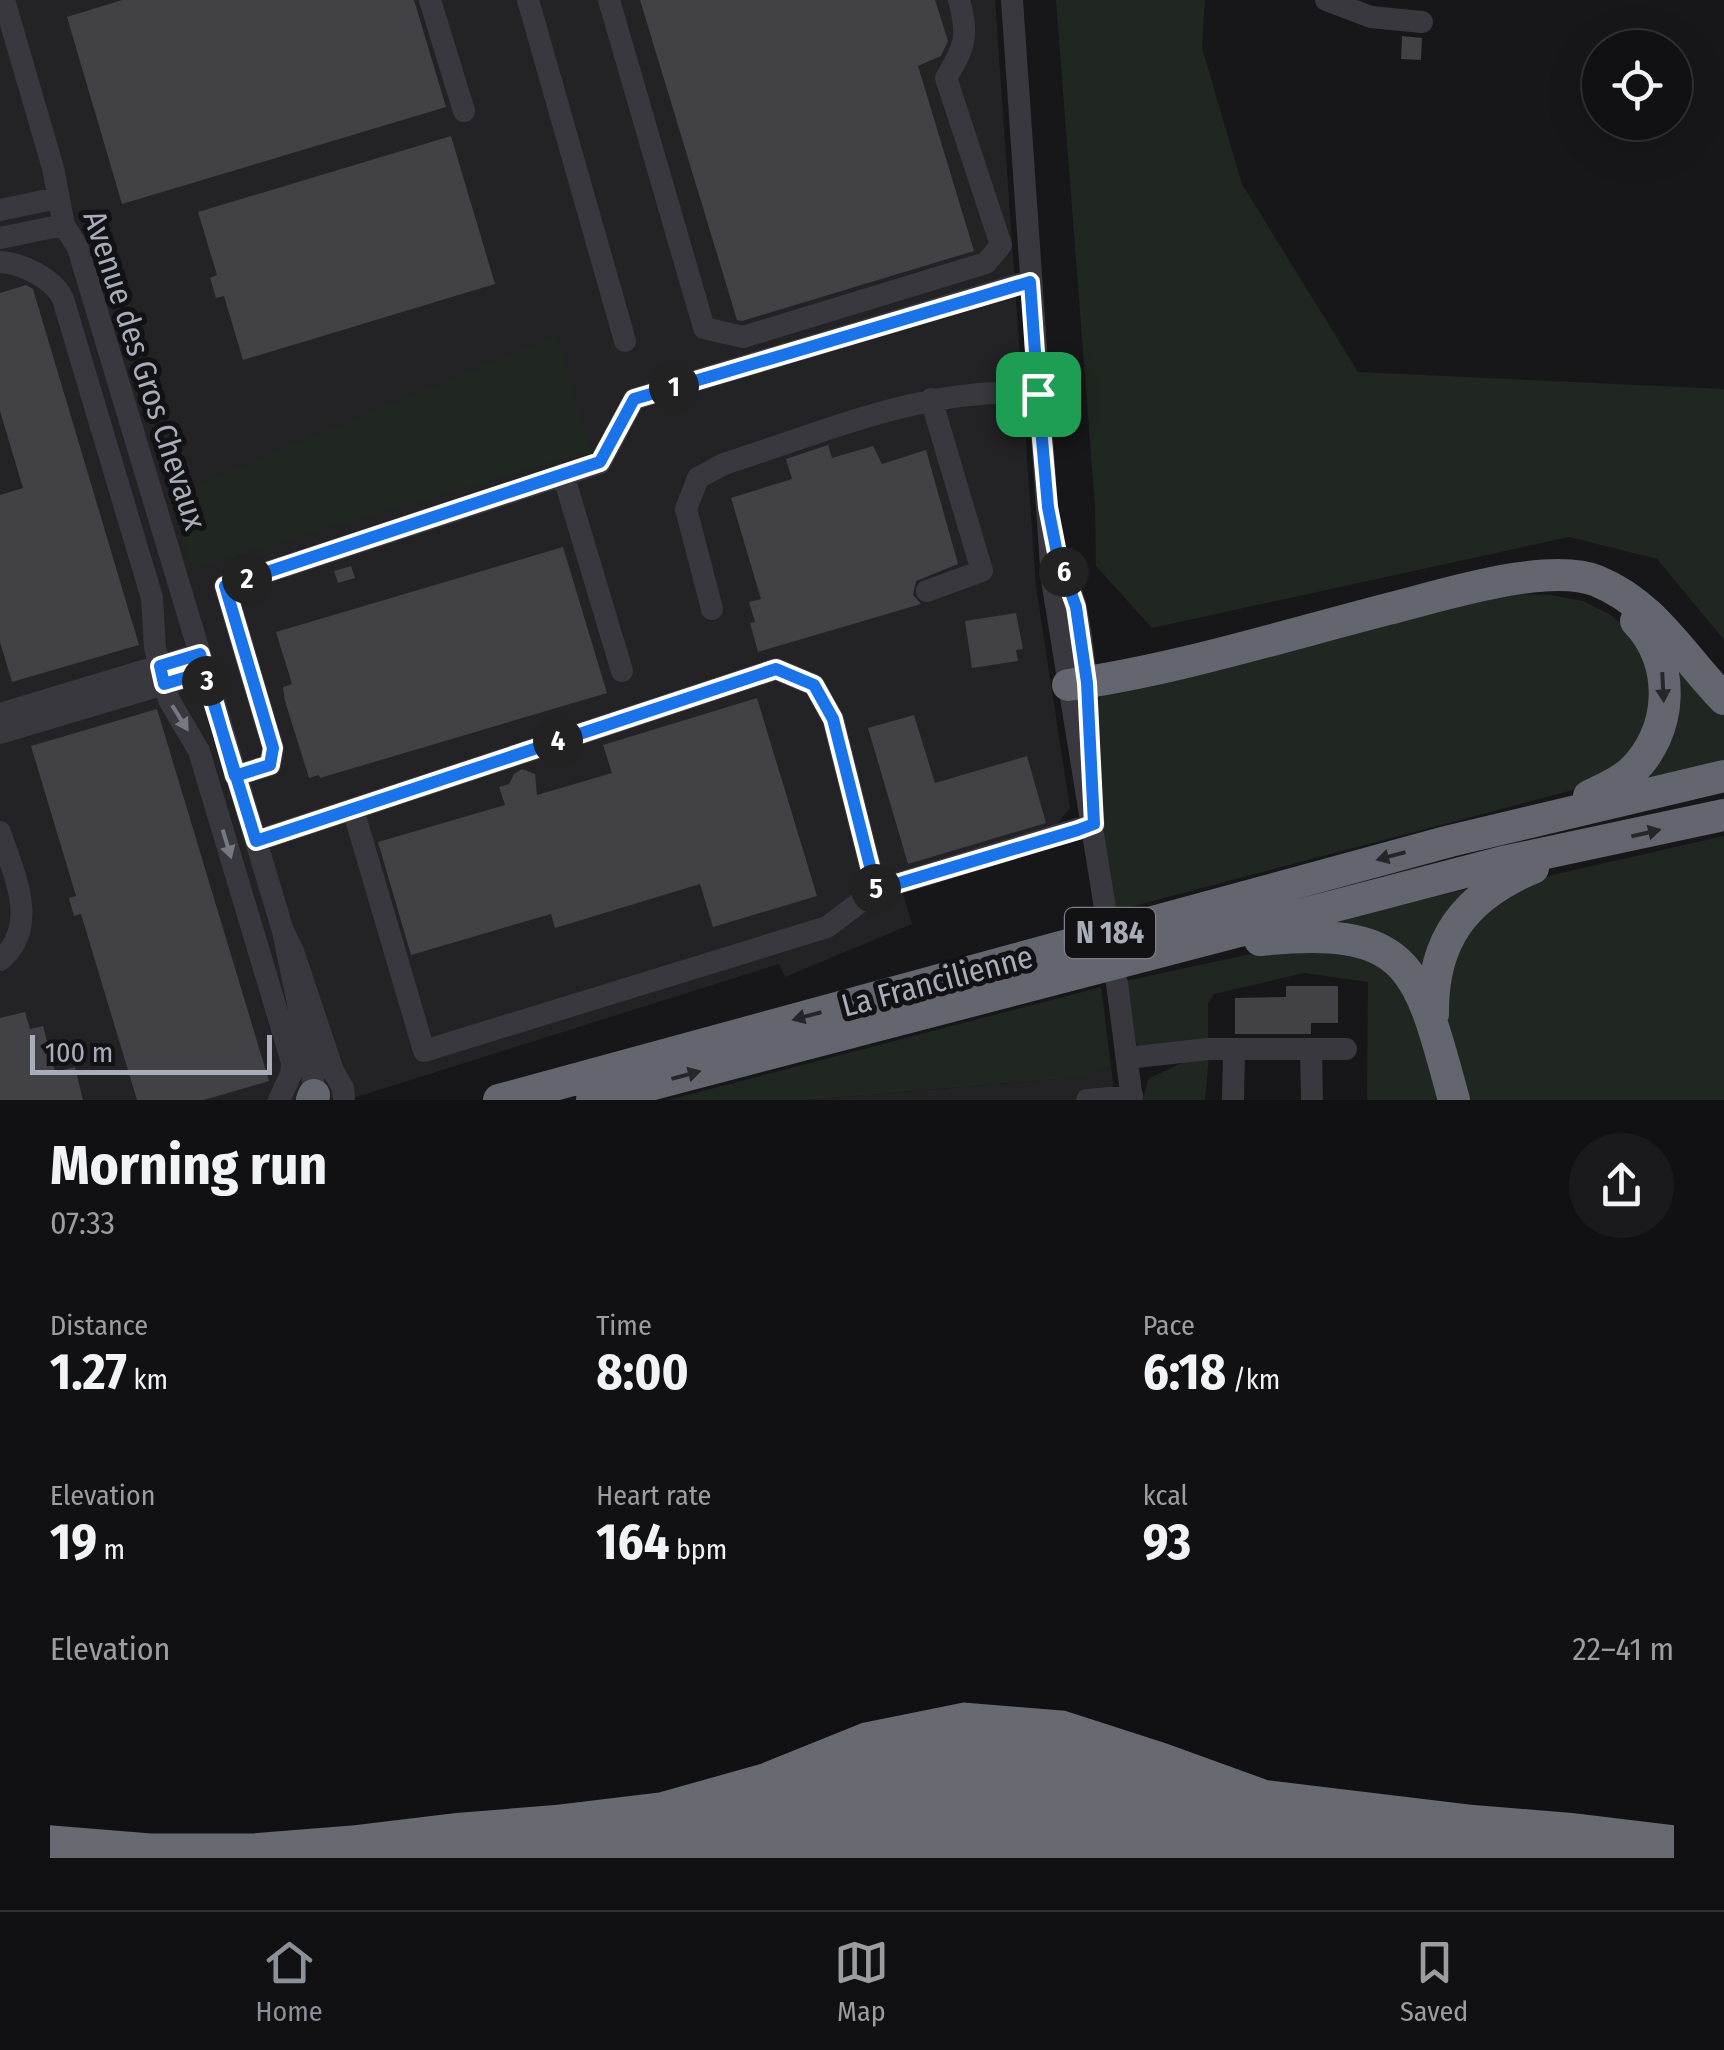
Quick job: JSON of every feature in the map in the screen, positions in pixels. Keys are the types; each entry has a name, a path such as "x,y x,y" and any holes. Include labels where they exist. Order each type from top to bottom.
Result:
{"highway":[{"path":"1078,684 1518,580 1573,576 1612,588 1652,614 1724,700"},
{"path":"1450,841 1612,785 1643,758 1663,716 1664,674 1644,630 1626,611 1607,598 1580,588 1518,580"},
{"name":"La Francilienne","path":"500,1100 1450,841 1724,776"},
{"name":"La Francilienne","path":"592,1100 1503,862 1724,815"},
{"path":"1433,1023 1433,993 1440,954 1467,910 1517,875 1588,846"},
{"path":"1162,951 1308,937 1362,942 1381,949 1409,972 1433,1023 1454,1100"}],"street":[{"name":"Avenue des Gros Chevaux","path":"4,0 53,168 64,225 78,248 283,931 321,1099"},
{"path":"430,0 464,111"},
{"path":"528,0 626,341"},
{"path":"609,0 704,328 742,337 986,263 1001,245 946,78 962,52 967,29 960,0"},
{"path":"1012,0 1048,507 1057,553 1076,607 1078,684 1106,914"},
{"path":"1326,0 1371,17 1422,22"},
{"path":"0,210 57,198"},
{"path":"0,238 64,225"},
{"path":"0,262 18,264 52,284 63,299 152,598 155,648 162,675 174,711 198,751 292,1062 279,1100"},
{"path":"235,776 270,765 273,748 225,586 600,462 634,399 1030,282"},
{"path":"712,610 686,509 698,478 724,464 931,399 976,393 1038,394"},
{"path":"926,591 982,571 931,399"},
{"path":"563,474 622,672"},
{"path":"0,732 202,663"},
{"path":"256,841 776,669 814,685 833,719 876,890"},
{"path":"0,714 162,675"},
{"path":"353,809 424,1051 827,927 876,890 1094,824"},
{"path":"0,832 20,899 22,924 7,953"},
{"path":"1086,1100 1132,1098 1116,983"},
{"path":"1127,1058 1234,1049 1346,1049"},
{"path":"1234,1049 1234,1100"},
{"path":"1311,1049 1312,1100"}],"shaded area":[{"path":"0,0 995,0 1036,586 1070,808 1058,823 897,874 912,924 785,977 779,964 347,1100 0,1100"},
{"path":"1056,0 1205,0 1202,48 1242,184 1358,372 1724,389 1724,640 1657,559 1569,537 1152,628 1096,566 1095,506"},
{"path":"557,335 590,451 191,569 170,496"},
{"path":"1518,594 1583,601 1609,614 1630,631 1652,675 1651,724 1608,777 1573,790 1115,911 1097,786 1093,709 1103,693 1418,612"},
{"path":"1669,662 1724,711 1724,764 1643,783"},
{"path":"1724,836 1724,1100 1463,1100 1439,1016 1451,950 1504,892 1552,875"},
{"path":"1474,887 1426,974 1324,924"},
{"path":"1331,943 1404,978 1443,1100 1367,1100 1368,982 1304,973 1214,994 1208,1004 1208,1044 1148,1051 1136,1043 1125,981 1293,945"},
{"path":"1101,987 1111,1066 1080,1077 807,1100 668,1100"},
{"path":"1209,1056 1205,1100 1142,1100 1149,1078 1193,1058"},
{"path":"1111,1066 1115,1100 807,1100 1079,1077"}],"building":[{"path":"122,0 414,0 446,107 122,204 67,17"},
{"path":"640,0 935,0 948,41 941,56 918,66 974,251 737,320"},
{"path":"1402,36 1422,38 1421,60 1401,59"},
{"path":"451,136 495,284 243,360 224,296 216,298 210,278 217,275 198,212"},
{"path":"26,285 33,289 139,645 12,682 0,642 0,495 23,488 0,411 0,293"},
{"path":"828,445 832,458 873,446 882,464 926,450 958,564 916,581 913,595 921,604 758,652 749,602 761,599 731,498 792,479 786,459"},
{"path":"563,547 607,693 320,778 309,778 285,701 283,687 292,684 276,632"},
{"path":"351,566 355,578 338,583 334,571"},
{"path":"1016,613 1023,649 1016,650 1018,661 972,668 965,621"},
{"path":"757,698 817,896 713,927 700,884 555,928 551,914 411,955 378,842 505,805 499,787 509,784 522,769 535,774 537,795 612,773 603,745"},
{"path":"157,709 269,1081 204,1100 137,1100 81,914 74,916 69,898 76,896 31,746"},
{"path":"914,715 935,783 1027,756 1046,823 908,864 868,728"},
{"path":"1286,986 1338,986 1338,1023 1311,1023 1311,1034 1235,1034 1235,998 1286,997"},
{"path":"25,1012 30,1029 43,1026 55,1072 75,1067 83,1100 0,1100 0,1018"}],"route":[{"path":"1038,394 1030,282 634,399 600,462 225,586 273,748 270,765 235,776 200,654 160,666 164,684 204,672 235,776 256,841 776,669 814,685 833,719 876,890 1078,830 1094,824 1087,683 1076,607 1057,553 1048,507 1038,394"}]}
